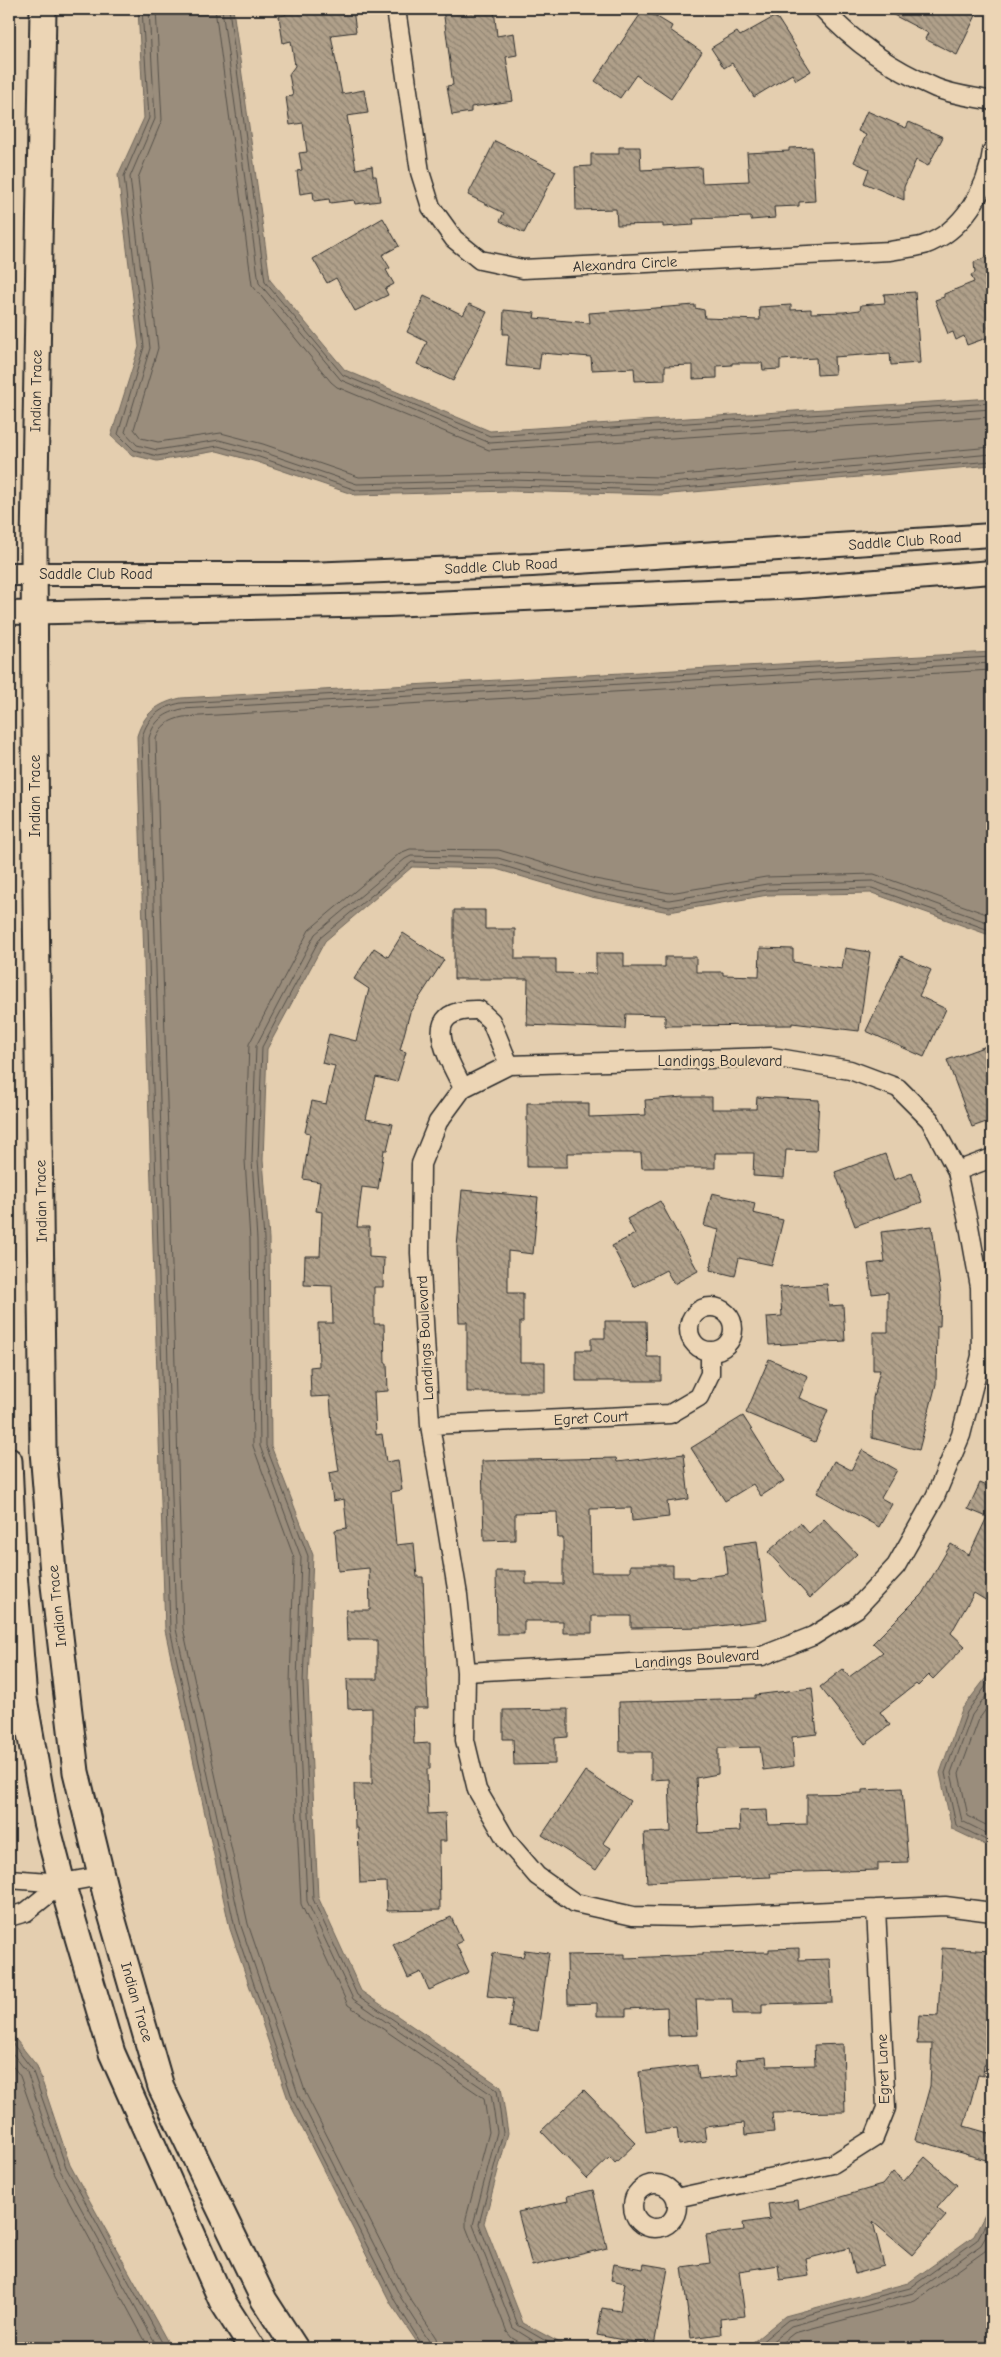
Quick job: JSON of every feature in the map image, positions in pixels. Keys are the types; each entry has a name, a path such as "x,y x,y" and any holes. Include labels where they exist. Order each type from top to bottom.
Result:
{"main road":[{"name":"Indian Trace","path":"43,9 35,574 36,896 44,1451 54,1585 76,1772 101,1876 161,2087 264,2300 295,2348"},
{"path":"9,1462 14,1573 24,1699 46,1822 62,1883 112,2053 222,2301 252,2348"}],"street":[{"name":"Alexandra Circle","path":"396,9 420,172 431,207 454,239 480,260 523,269 890,251 925,245 954,228 980,194 992,151"},
{"path":"823,9 835,22 881,59 937,88 992,101"},
{"name":"Saddle Club Road","path":"9,574 317,574 532,565 992,535"},
{"path":"9,613 397,605 800,587 992,572"},
{"path":"463,1088 442,1044 441,1027 448,1015 461,1010 479,1010 491,1021 509,1065"},
{"name":"Landings Boulevard","path":"466,1672 762,1656 813,1636 856,1609 896,1566 935,1497 961,1435 981,1356 980,1287 957,1171 930,1120 898,1088 850,1070 772,1057 509,1065 463,1088 438,1122 421,1164 420,1253 430,1425 458,1595 466,1672 465,1740 478,1790 507,1842 537,1876 575,1904 633,1916 690,1917 945,1906 992,1912"},
{"path":"957,1171 992,1158"},
{"name":"Egret Court","path":"430,1425 670,1414 699,1397 710,1374 710,1351"},
{"path":"9,1879 62,1883 101,1876"},
{"path":"9,1917 26,1912 62,1883"},
{"name":"Egret Lane","path":"676,2198 834,2164 874,2138 886,2108 876,1909"}],"water":[{"path":"138,9 233,9 270,280 345,370 490,431 992,398 992,465 660,495 510,491 355,495 257,462 217,451 157,461 132,455 111,436 139,347 118,175 144,118"},
{"path":"992,652 992,936 872,893 768,895 669,912 591,897 496,869 412,867 325,941 267,1049 263,1160 269,1239 271,1446 313,1555 308,1683 318,1897 361,1991 501,2087 508,2133 484,2223 523,2323 569,2348 421,2348 391,2304 289,2102 230,1929 165,1630 137,736 144,721 153,710 165,703 181,698"},
{"path":"992,1670 992,1848 952,1829 940,1773 962,1709"},
{"path":"9,2031 37,2066 70,2165 171,2348 9,2348"},
{"path":"992,2201 992,2348 746,2348 785,2316 908,2283 974,2236"}],"building":[{"path":"290,9 353,9 356,32 331,35 342,94 364,90 368,113 347,116 356,169 372,166 373,176 376,176 380,201 355,204 354,200 330,203 329,199 314,201 313,192 300,194 297,171 302,170 299,153 307,152 303,123 290,125 286,97 293,96 289,74 295,66 291,41 283,43 279,16 285,15"},
{"path":"443,9 494,9 497,36 514,33 517,55 506,57 513,101 471,107 471,112 452,115 447,86 453,85"},
{"path":"644,9 672,26 670,30 702,52 671,99 636,75 620,98 595,81"},
{"path":"882,9 979,9 957,55 925,39 928,33"},
{"path":"774,17 778,19 811,71 796,80 792,74 754,97 732,63 724,68 711,48 737,32 740,36"},
{"path":"867,111 906,128 909,122 943,137 928,166 916,160 904,187 904,200 864,183 869,169 854,162 866,135 858,131"},
{"path":"495,141 556,171 524,233 500,221 504,213 468,195"},
{"path":"619,147 640,147 641,170 701,167 702,183 749,181 747,153 789,151 789,148 812,147 815,201 799,202 799,206 774,207 775,218 751,220 751,217 693,219 694,225 663,227 663,224 617,225 616,209 576,210 575,167 591,166 591,154 619,154"},
{"path":"383,218 399,246 382,255 390,268 386,270 394,284 385,289 388,295 355,311 336,278 327,283 313,259"},
{"path":"992,255 992,336 967,345 964,336 956,340 953,332 948,334 935,300 944,297 944,294 974,282 971,275 975,273 974,262"},
{"path":"915,292 920,363 891,365 890,353 834,357 835,374 817,375 816,358 780,360 780,369 763,370 762,363 732,363 732,365 717,366 717,378 693,379 693,365 665,366 665,380 635,381 634,368 592,370 591,357 541,353 539,369 506,366 509,334 503,334 504,310 535,313 534,318 590,323 589,313 695,305 695,308 704,310 705,318 760,320 759,307 791,305 791,310 811,309 811,313 844,312 860,310 861,305 885,303 884,294"},
{"path":"424,296 463,315 469,304 487,312 453,381 417,364 427,342 407,332"},
{"path":"454,910 485,910 485,929 515,929 515,959 556,959 556,973 596,974 596,953 624,953 624,967 665,967 665,957 696,957 696,972 723,972 723,975 759,976 760,948 793,949 793,962 842,969 845,948 870,952 859,1031 792,1023 792,1025 665,1026 665,1015 626,1014 625,1029 527,1025 528,979 454,979"},
{"path":"403,933 444,960 410,1012 400,1050 406,1052 397,1082 376,1077 366,1119 393,1124 387,1150 384,1150 378,1189 362,1187 357,1227 369,1227 369,1257 384,1258 383,1287 374,1287 374,1324 384,1324 388,1391 374,1392 376,1435 382,1434 386,1462 398,1460 402,1490 391,1492 396,1545 414,1543 417,1577 423,1577 428,1708 413,1708 414,1744 430,1743 430,1769 427,1769 428,1814 445,1813 446,1841 439,1841 440,1910 387,1911 386,1882 360,1883 358,1828 355,1828 354,1784 372,1784 372,1708 348,1709 347,1679 377,1679 377,1640 347,1640 346,1610 370,1610 369,1568 338,1571 335,1530 347,1528 344,1499 333,1501 329,1473 339,1471 330,1396 311,1397 310,1367 319,1366 318,1323 333,1323 332,1286 304,1285 305,1256 320,1256 322,1212 316,1211 320,1182 303,1179 310,1133 305,1132 312,1101 326,1104 335,1066 322,1063 329,1034 356,1041 369,989 354,979 374,948 388,957"},
{"path":"901,956 931,970 919,996 946,1009 924,1057 866,1031"},
{"path":"992,1044 992,1120 972,1127 947,1060"},
{"path":"712,1097 712,1109 756,1109 757,1097 819,1100 816,1151 786,1150 784,1178 753,1176 754,1153 715,1153 715,1168 642,1168 641,1153 567,1153 567,1167 527,1167 527,1103 589,1103 589,1117 646,1115 645,1100"},
{"path":"885,1154 894,1180 912,1173 922,1202 855,1226 835,1172"},
{"path":"462,1190 538,1197 533,1254 508,1251 508,1293 523,1293 523,1322 520,1322 520,1362 545,1362 545,1392 467,1392 467,1322 459,1322 457,1247"},
{"path":"712,1193 755,1203 753,1213 783,1220 772,1265 739,1258 735,1276 710,1270 719,1230 704,1226"},
{"path":"660,1201 698,1271 674,1284 666,1270 634,1287 612,1246 635,1234 627,1219"},
{"path":"932,1226 941,1296 940,1326 937,1326 936,1384 919,1450 872,1438 873,1398 880,1370 873,1370 873,1332 888,1332 888,1292 872,1294 868,1264 885,1262 881,1232"},
{"path":"827,1284 829,1306 843,1305 845,1341 769,1345 767,1317 782,1316 780,1287"},
{"path":"605,1321 646,1321 647,1357 661,1357 661,1381 576,1381 576,1350 591,1350 591,1338 605,1338"},
{"path":"769,1359 808,1376 799,1398 828,1410 815,1442 746,1413"},
{"path":"743,1416 784,1481 761,1496 753,1484 725,1501 691,1448"},
{"path":"862,1450 897,1470 881,1498 892,1504 879,1527 817,1493 834,1461 851,1470"},
{"path":"684,1454 689,1499 667,1502 669,1517 632,1521 631,1508 590,1509 591,1572 630,1572 630,1565 673,1565 673,1577 689,1577 689,1579 728,1574 725,1545 757,1541 767,1620 711,1627 631,1628 631,1616 592,1616 592,1633 563,1633 563,1621 524,1621 524,1634 497,1634 496,1571 526,1571 526,1584 563,1584 563,1538 558,1538 557,1512 515,1513 515,1540 484,1541 482,1461 616,1458 617,1462"},
{"path":"980,1483 992,1488 992,1604 974,1593 951,1633 965,1646 933,1679 929,1675 918,1686 916,1684 880,1712 890,1725 865,1744 820,1687 843,1669 849,1677 883,1652 873,1643 922,1594 951,1544 969,1555 987,1517 968,1509"},
{"path":"824,1519 857,1554 810,1598 768,1552 800,1523 809,1533"},
{"path":"812,1688 817,1734 792,1737 794,1766 763,1770 760,1747 718,1748 718,1774 696,1778 699,1833 740,1831 739,1811 767,1810 768,1825 807,1824 807,1794 862,1793 862,1790 902,1788 908,1862 878,1863 878,1870 770,1873 771,1877 647,1882 644,1833 671,1832 669,1779 651,1780 651,1752 620,1752 619,1702 755,1698 755,1695"},
{"path":"568,1709 568,1737 555,1738 555,1764 514,1765 513,1739 503,1739 503,1710"},
{"path":"585,1771 630,1801 603,1843 611,1848 596,1870 542,1835"},
{"path":"451,1917 462,1941 456,1944 469,1972 429,1990 421,1972 408,1978 393,1944"},
{"path":"799,1948 799,1960 830,1959 832,2002 762,2004 762,2014 733,2014 732,1999 696,1999 698,2035 668,2036 667,2007 626,2009 626,2016 597,2016 597,2003 568,2004 567,1955 625,1954 625,1958 703,1955 703,1953 769,1952 769,1949"},
{"path":"942,1948 992,1951 992,2065 984,2065 983,2076 978,2075 964,2126 992,2134 986,2160 915,2140 930,2086 932,2044 917,2044 919,2015 938,2016"},
{"path":"525,1950 549,1953 538,2031 509,2027 513,1999 487,1996 493,1953 523,1957"},
{"path":"843,2044 845,2112 772,2113 774,2132 745,2135 744,2123 704,2127 706,2141 679,2145 677,2128 646,2132 639,2072 697,2065 699,2079 738,2075 736,2060 766,2057 767,2066 815,2065 814,2045"},
{"path":"584,2090 636,2143 615,2163 610,2157 587,2179 541,2131"},
{"path":"925,2157 957,2185 937,2208 946,2216 912,2255 873,2222 884,2266 855,2274 849,2248 806,2259 809,2276 780,2280 778,2265 739,2271 745,2316 720,2319 721,2334 691,2338 682,2267 710,2263 706,2235 744,2230 743,2223 770,2219 768,2204 798,2200 799,2209 882,2185 893,2172 904,2181"},
{"path":"593,2190 607,2248 532,2266 518,2212 568,2201 567,2196"},
{"path":"614,2264 643,2269 644,2264 668,2268 654,2346 597,2335 602,2308 620,2311 625,2283 611,2280"}]}
